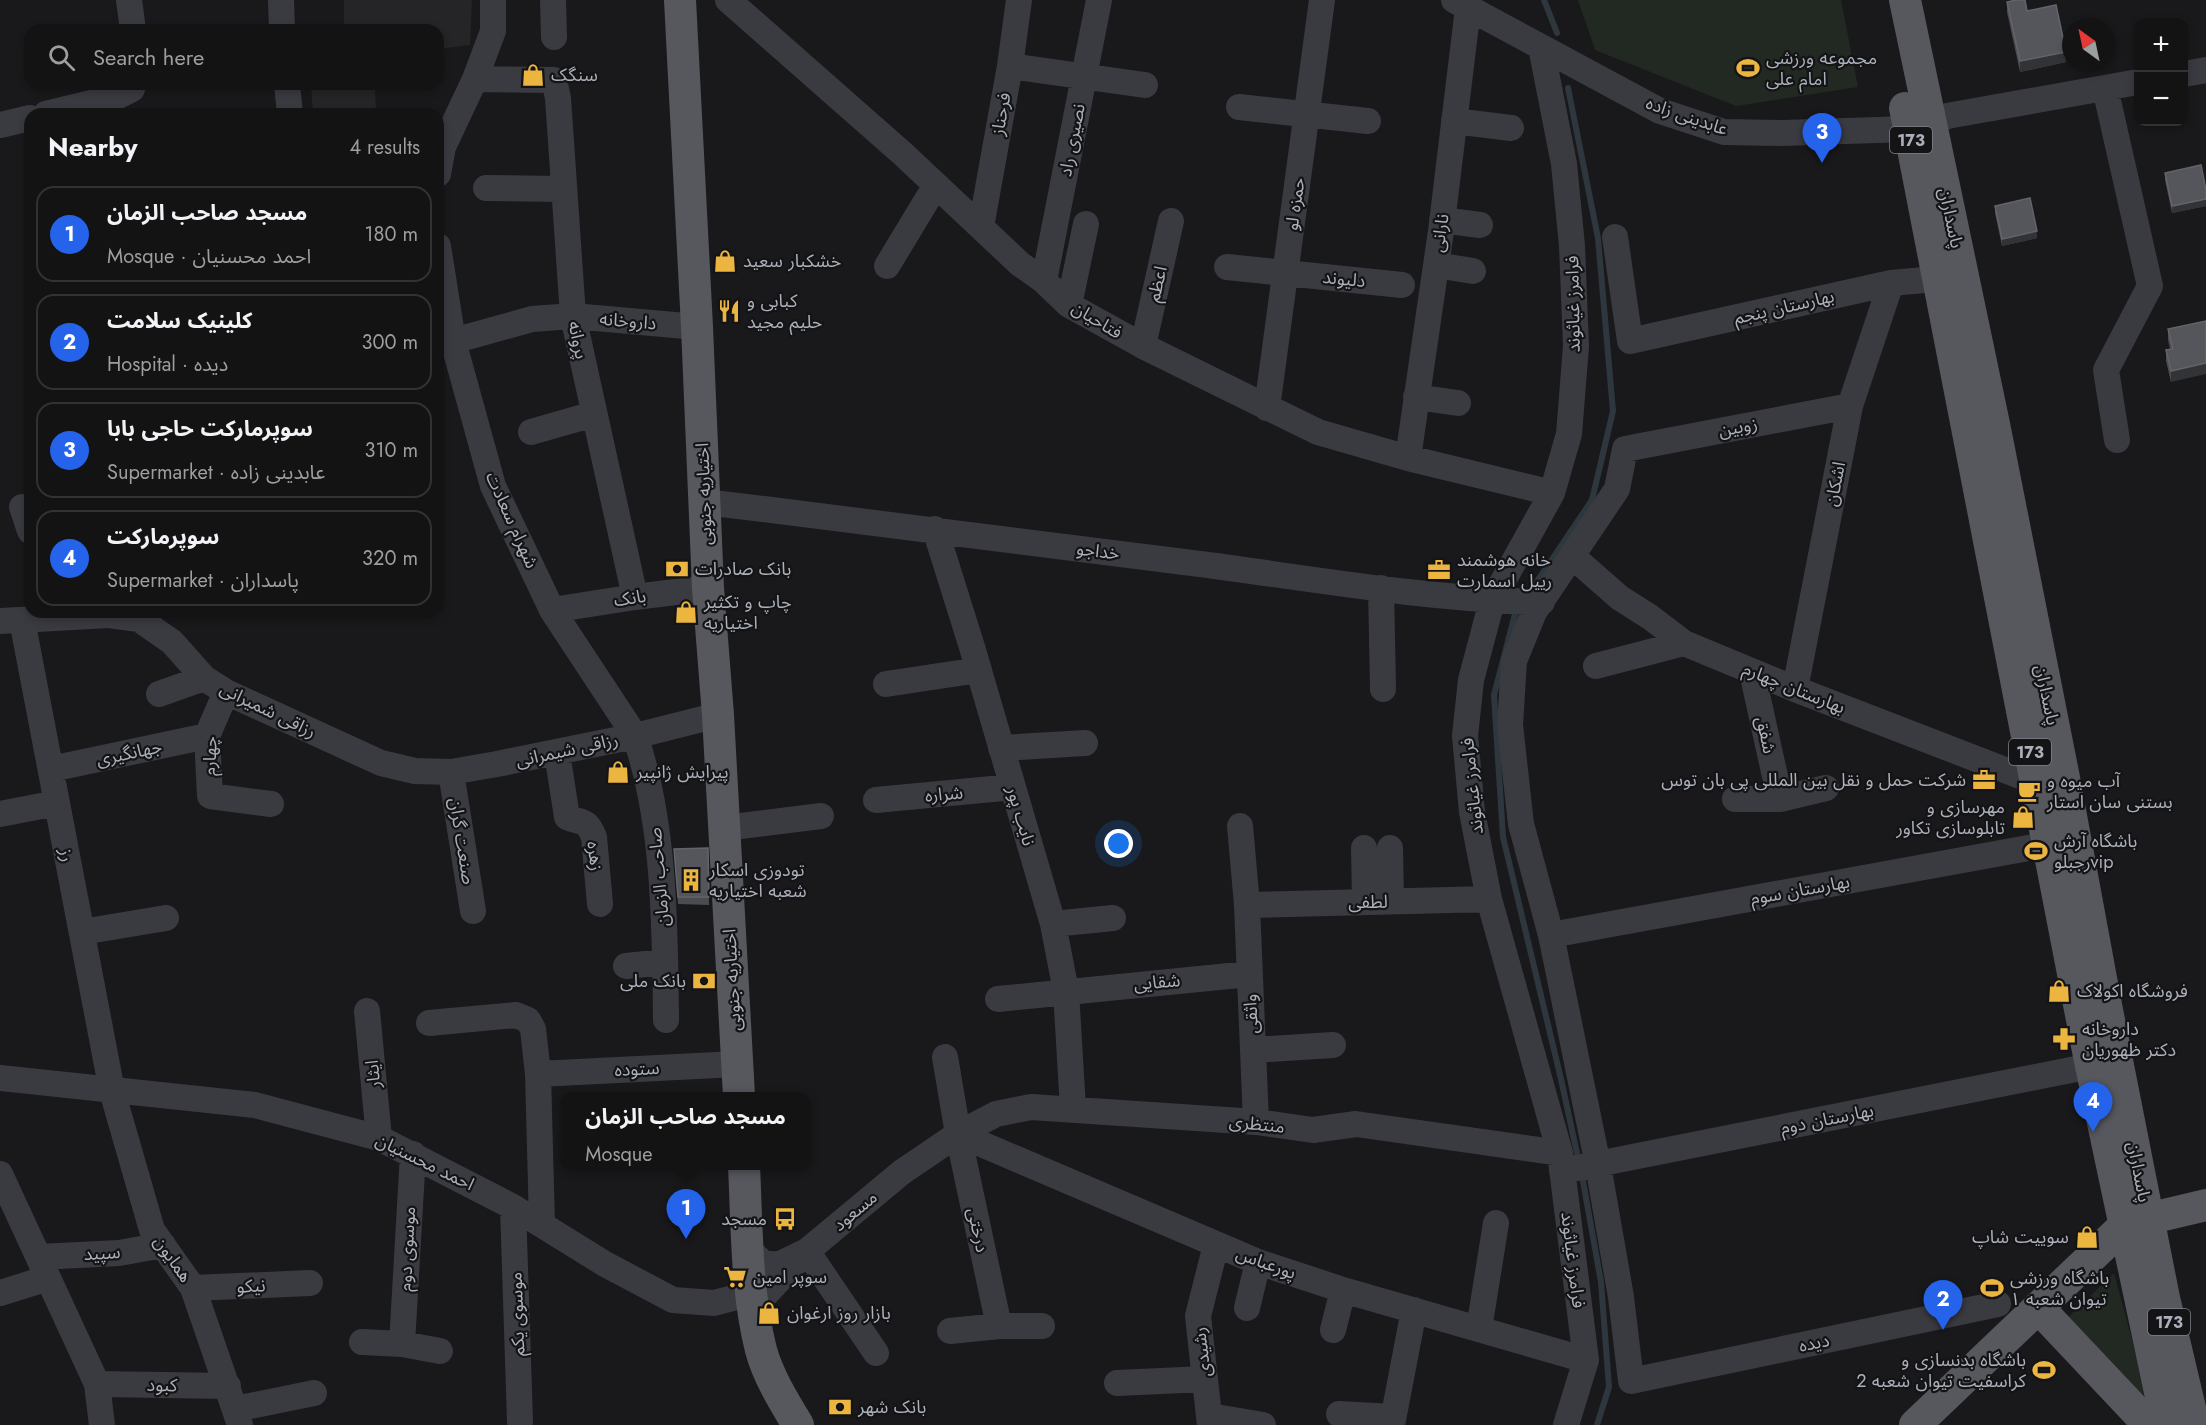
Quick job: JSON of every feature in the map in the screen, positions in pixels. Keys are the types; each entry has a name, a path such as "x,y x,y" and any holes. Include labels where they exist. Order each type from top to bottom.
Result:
{"main road":[{"name":"اختیاریه جنوبی","path":"680,0 708,588 718,715 739,1092"},
{"name":"پاسداران","path":"1884,0 1920,127 1951,278 2137,1221 2167,1425"},
{"name":"پاسداران","path":"1905,0 1920,127"},
{"name":"پاسداران","path":"2062,842 2091,1066 2137,1221 2164,1298 2194,1425"},
{"path":"744,1170 753,1306 762,1353 783,1401 798,1425"},
{"path":"1915,1425 2137,1221 2206,1205"},
{"path":"1935,1425 2120,1251 2137,1221"},
{"path":"2049,1319 2149,1425"}],"street":[{"path":"129,0 132,24"},
{"path":"281,0 282,24"},
{"path":"444,145 475,79 493,31 493,0"},
{"path":"553,0 554,37"},
{"name":"فتاحیان","path":"728,0 936,185 1020,264 1044,281 1069,305 1143,346 1318,432 1408,458 1552,493"},
{"name":"فرحناز","path":"981,227 1010,66 1019,0"},
{"name":"نصیری راد","path":"1044,281 1099,0"},
{"name":"حمزه لو","path":"1267,408 1323,0"},
{"path":"1499,0 1501,26"},
{"name":"عابدینی زاده","path":"1461,4 1660,111 1724,132 1782,133 1920,127 1947,116 2134,83"},
{"name":"نارانی","path":"1408,458 1454,120 1461,4"},
{"name":"فرامرز غیاثوند","path":"1541,47 1564,164 1572,246 1576,346 1569,434 1552,493 1492,601 1471,680 1465,736 1472,812 1489,899 1561,1162 1586,1360 1566,1425"},
{"path":"1010,66 1145,85"},
{"path":"2188,73 2206,70"},
{"name":"پروانه","path":"475,79 554,80 558,98 573,316 634,597"},
{"path":"2105,88 2150,286 2106,370 2116,440"},
{"path":"72,108 116,98 130,90"},
{"path":"288,90 289,108"},
{"path":"1239,107 1368,121"},
{"path":"0,125 24,119"},
{"path":"1454,120 1511,128"},
{"path":"887,266 936,185"},
{"path":"486,188 564,189"},
{"path":"1442,220 1480,225"},
{"name":"اعظم","path":"1143,346 1171,221"},
{"path":"1069,305 1086,224"},
{"name":"بهارستان پنجم","path":"1615,237 1630,341 1891,283 1951,278"},
{"path":"1436,265 1473,272"},
{"name":"دلیوند","path":"1227,267 1402,285"},
{"name":"اشکان","path":"1795,689 1850,406 1891,283"},
{"name":"شهرام سعادت","path":"444,284 453,341 493,486 552,610 635,736"},
{"name":"داروخانه","path":"453,341 532,320 573,316 697,327"},
{"path":"1416,397 1458,403"},
{"name":"زوبین","path":"1572,556 1617,489 1625,448 1850,406"},
{"path":"531,432 594,414"},
{"name":"خداجو","path":"705,502 935,529 1381,588 1492,601 1542,602"},
{"path":"22,507 24,513"},
{"name":"نایب پور","path":"935,529 1053,924 1066,991 1073,1109"},
{"path":"1572,556 1534,612 1514,662 1510,725 1521,824 1551,935 1598,1165"},
{"name":"بهارستان چهارم","path":"1572,556 1620,598 1650,617 1683,643 1795,689 2050,780"},
{"name":"بانک","path":"552,610 708,588"},
{"path":"1381,588 1383,689"},
{"path":"11,620 29,618"},
{"name":"رزاقی شمیرانی","path":"132,618 139,619 172,642 204,678 226,692 381,763 415,771"},
{"name":"رز","path":"11,620 51,769 112,1091"},
{"path":"1596,666 1683,643"},
{"path":"886,684 979,670"},
{"name":"شفق","path":"1752,672 1780,799"},
{"path":"159,694 204,678"},
{"name":"چهارم","path":"226,692 207,736 210,796 271,804"},
{"name":"رزاقی شیمرانی","path":"415,771 451,772 557,753 718,715"},
{"name":"جهانگیری","path":"51,769 207,736"},
{"name":"صاحب الزمان","path":"635,736 643,759 657,838 665,962 666,1020"},
{"path":"1001,748 1085,743"},
{"name":"زهره","path":"557,753 567,817 584,821 590,827 594,837 600,904"},
{"name":"صنعت گران","path":"451,772 473,911"},
{"name":"شراره","path":"876,800 1013,787"},
{"path":"1736,799 1780,799 1826,788"},
{"path":"0,814 57,803"},
{"path":"724,828 821,816"},
{"name":"واثقی","path":"1240,825 1247,905 1256,1122"},
{"name":"بهارستان سوم","path":"1551,935 2062,842"},
{"path":"1364,848 1365,902"},
{"path":"1390,848 1392,902"},
{"name":"لطفی","path":"1247,905 1489,899"},
{"path":"82,932 166,918"},
{"path":"1053,924 1113,918"},
{"path":"626,966 665,962"},
{"name":"شقایی","path":"998,999 1249,974"},
{"name":"ایثار","path":"367,1011 379,1138"},
{"path":"429,1023 516,1016 528,1020 533,1029 538,1074 542,1224"},
{"path":"1253,1050 1333,1045"},
{"name":"درختی","path":"945,1057 958,1134 999,1326"},
{"name":"ستوده","path":"538,1074 737,1064"},
{"name":"بهارستان دوم","path":"1561,1162 1598,1165 2091,1066"},
{"name":"احمد محسنیان","path":"0,1078 255,1105 379,1138 513,1207 604,1264 673,1300 753,1306"},
{"name":"همایون","path":"112,1091 152,1230 193,1288 234,1407"},
{"name":"منتظری","path":"958,1134 996,1114 1032,1107 1256,1122 1313,1130 1356,1124 1561,1162"},
{"name":"پورعباس","path":"958,1134 1258,1262 1343,1290 1586,1360"},
{"name":"مسعود","path":"749,1250 763,1263 778,1265 807,1251 902,1172 958,1134"},
{"name":"موسوی دوم","path":"402,1344 413,1154"},
{"name":"دیده","path":"1598,1165 1621,1297 1631,1382 1998,1304"},
{"path":"0,1174 97,1384 102,1425"},
{"name":"موسوی یکم","path":"513,1207 520,1421"},
{"path":"1479,1329 1496,1223"},
{"name":"سپید","path":"0,1293 44,1267 163,1245"},
{"name":"رشیدی","path":"1210,1420 1198,1316 1216,1245"},
{"path":"753,1306 807,1251 876,1353"},
{"path":"1247,1308 1258,1262"},
{"name":"نیکو","path":"193,1288 310,1283"},
{"path":"1333,1330 1343,1290"},
{"path":"1339,1414 1393,1421 1414,1310"},
{"path":"950,1331 999,1326 1042,1326"},
{"path":"362,1342 402,1344 440,1351"},
{"path":"1117,1383 1205,1379"},
{"name":"کبود","path":"97,1384 234,1407 314,1393"},
{"path":"1210,1420 1263,1425"}],"shaded area":[{"path":"344,0 472,0 470,45 444,48 444,24 344,24"},
{"name":"مجموعه ورزشی امام علی","path":"1578,0 1841,0 1858,87 1736,106 1595,50"},
{"path":"311,90 375,90 376,108 313,108"},
{"path":"2114,1273 2154,1421 2060,1325"}],"building":[{"path":"2025,0 2027,11 2056,5 2062,33 2062,53 2020,61 2007,2"},
{"path":"2201,165 2206,199 2172,206 2165,173"},
{"path":"2030,198 2037,231 2002,239 1995,206"},
{"path":"2206,321 2206,363 2171,371 2166,350 2173,349 2168,329"},
{"name":"تودوزی اسکار شعبه اختیاریه","path":"708,848 709,897 678,897 674,849"}],"waterway":[{"path":"1544,0 1557,33"},
{"path":"1534,586 1592,500 1613,411 1598,238 1568,88"},
{"path":"1515,614 1494,695 1503,837 1578,1158"},
{"path":"1583,1181 1601,1282 1609,1387 1597,1425"}],"place":[{"name":"مجموعه ورزشی امام علی","path":"1748,68"},
{"name":"سنگک","path":"533,75"},
{"name":"سوپرمارکت حاجی بابا","path":"1822,163"},
{"name":"خشکبار سعید","path":"725,261"},
{"name":"کبابی و حلیم مجید","path":"729,311"},
{"name":"بانک صادرات","path":"677,569"},
{"name":"خانه هوشمند رییل اسمارت","path":"1439,570"},
{"name":"چاپ و تکثیر اختیاریه","path":"686,612"},
{"name":"پیرایش ژانپیر","path":"618,772"},
{"name":"شرکت حمل و نقل بین المللی پی بان توس","path":"1984,780"},
{"name":"آب میوه و بستنی سان استار","path":"2029,791"},
{"name":"مهرسازی و تابلوسازی تکاور","path":"2023,817"},
{"name":"باشگاه آرش رجبلوvip","path":"2036,851"},
{"name":"تودوزی اسکار شعبه اختیاریه","path":"691,880"},
{"name":"بانک ملی","path":"704,981"},
{"name":"فروشگاه اکولاک","path":"2059,991"},
{"name":"داروخانه دکتر ظهوریان","path":"2064,1039"},
{"name":"سوپرمارکت","path":"2093,1132"},
{"name":"مسجد","path":"785,1219"},
{"name":"سوییت شاپ","path":"2087,1237"},
{"name":"مسجد صاحب الزمان","path":"686,1239"},
{"name":"سوپر امین","path":"735,1277"},
{"name":"باشگاه ورزشی تیوان شعبه ۱","path":"1992,1288"},
{"name":"بازار روز ارغوان","path":"769,1313"},
{"name":"کلینیک سلامت","path":"1943,1330"},
{"name":"باشگاه بدنسازی و کراسفیت تیوان شعبه 2","path":"2044,1370"},
{"name":"بانک شهر","path":"840,1407"}]}
